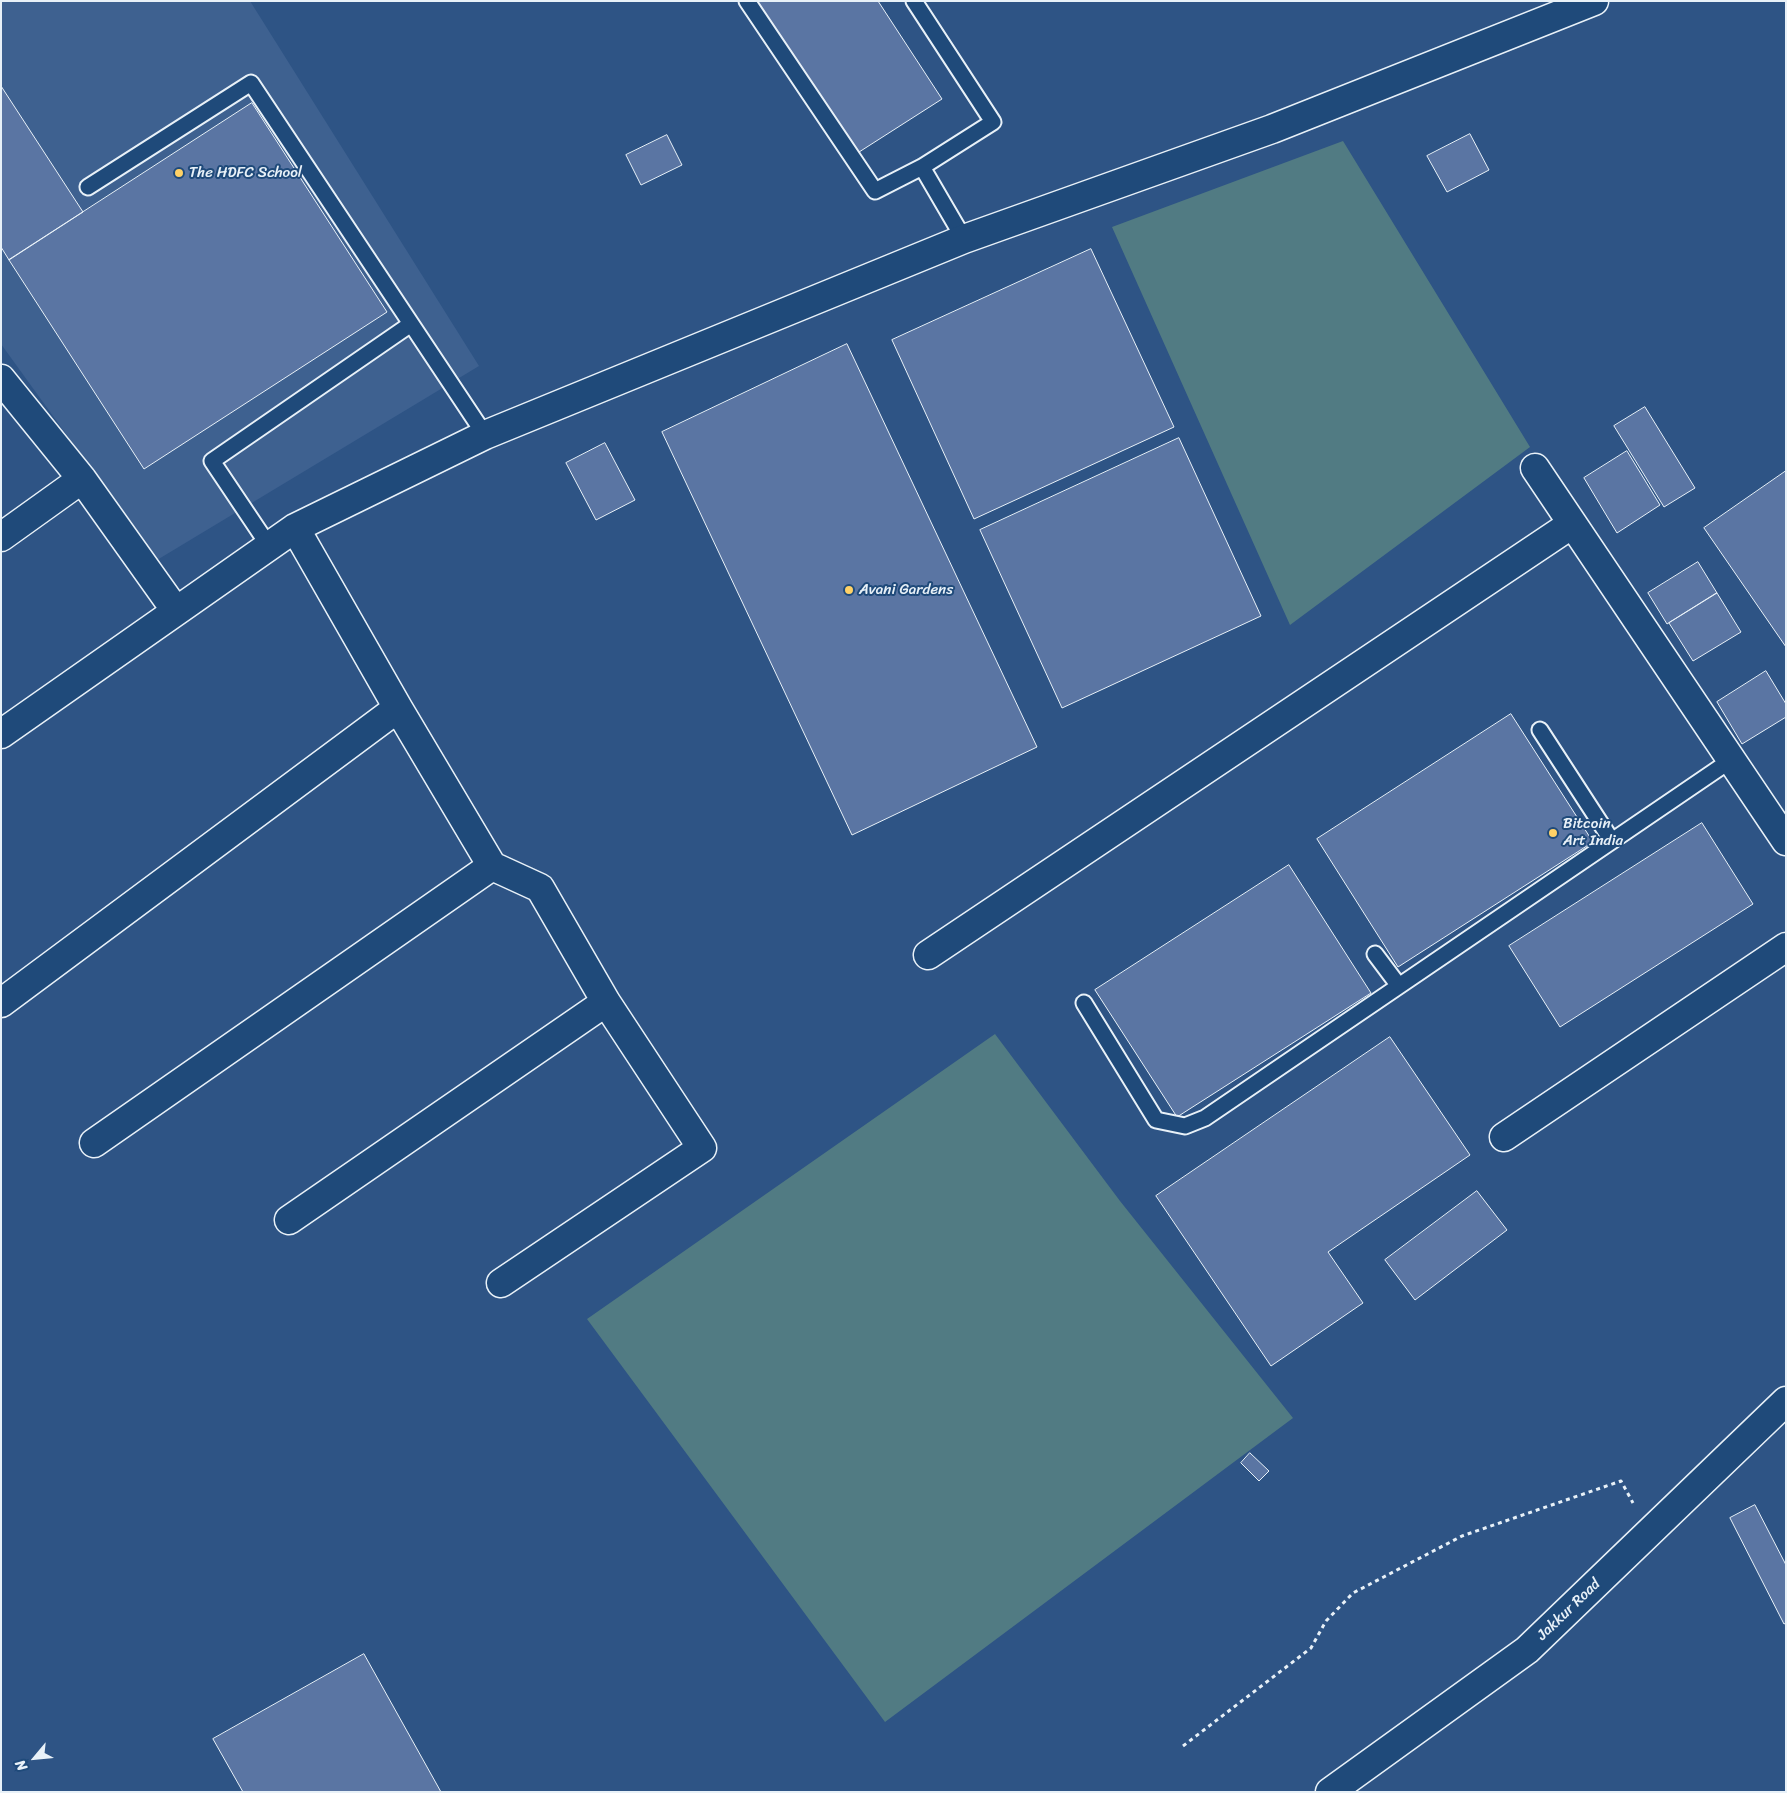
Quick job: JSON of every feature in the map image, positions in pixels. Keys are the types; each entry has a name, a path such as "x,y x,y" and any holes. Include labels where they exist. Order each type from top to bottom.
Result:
{"street":[{"path":"1,734 295,528 485,435 964,239 1272,129 1594,1"},
{"path":"1,379 82,479 176,611"},
{"path":"1535,468 1786,841"},
{"path":"1,537 82,479"},
{"path":"928,955 1572,524"},
{"path":"295,528 398,708 492,866 540,888 606,1002 702,1148 501,1283"},
{"path":"1,1003 398,708"},
{"path":"94,1143 492,866"},
{"path":"1504,1138 1786,947"},
{"path":"288,1220 606,1002"},
{"name":"Jakkur Road","path":"1330,1792 1527,1650 1786,1401"}],"lane":[{"path":"747,1 875,191 922,167 993,122 914,1"},
{"path":"88,186 251,83 485,435"},
{"path":"922,167 964,239"},
{"path":"270,546 212,461 411,324"},
{"path":"1540,730 1612,841"},
{"path":"1084,1003 1156,1120 1185,1126 1205,1118 1731,760"},
{"path":"1375,954 1399,986"}],"path":[{"path":"1183,1746 1311,1648 1326,1621 1353,1593 1462,1536 1621,1481 1649,1532"}],"shaded area":[{"name":"The HDFC School","path":"1,1 250,1 479,366 157,560 1,344"}],"green space":[{"path":"1343,141 1530,447 1290,625 1112,227"},
{"path":"995,1034 1120,1201 1293,1418 885,1722 587,1319"}],"building":[{"path":"757,1 878,1 942,99 856,154"},
{"path":"1,86 83,212 9,260 1,247"},
{"path":"252,103 387,312 144,469 9,260"},
{"path":"1470,134 1489,170 1447,192 1427,156"},
{"path":"667,135 682,165 641,185 626,155"},
{"path":"1091,249 1174,427 974,519 892,340"},
{"name":"Avani Gardens","path":"847,344 1037,747 852,835 662,432"},
{"path":"1645,407 1695,488 1664,507 1614,426"},
{"path":"1179,438 1261,616 1062,708 980,530"},
{"path":"605,443 635,500 596,520 566,463"},
{"path":"1627,451 1660,505 1617,533 1584,478"},
{"path":"1786,471 1786,647 1704,528"},
{"path":"1698,562 1717,593 1667,624 1648,593"},
{"path":"1717,593 1741,632 1693,661 1669,623"},
{"path":"1766,671 1786,704 1786,717 1742,744 1717,702"},
{"path":"1511,714 1593,842 1398,967 1317,839"},
{"path":"1702,823 1753,904 1560,1027 1509,946"},
{"path":"1289,865 1371,993 1177,1117 1095,990"},
{"path":"1390,1037 1470,1155 1328,1252 1363,1303 1271,1366 1156,1196"},
{"path":"1477,1191 1507,1230 1415,1300 1385,1260"},
{"path":"1250,1453 1269,1471 1259,1481 1241,1463"},
{"path":"1755,1505 1786,1565 1786,1623 1784,1624 1730,1518"},
{"path":"364,1654 441,1792 243,1792 213,1739"}],"place":[{"name":"The HDFC School","path":"179,173"},
{"name":"Avani Gardens","path":"849,590"},
{"name":"Bitcoin Art India","path":"1553,833"}]}
